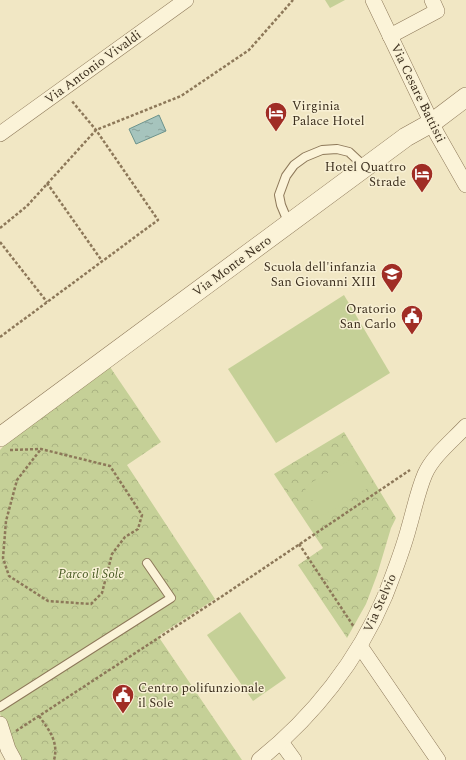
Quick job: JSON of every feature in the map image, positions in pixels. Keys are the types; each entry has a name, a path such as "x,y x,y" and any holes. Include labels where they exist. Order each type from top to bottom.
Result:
{"street":[{"name":"Via Antonio Vivaldi","path":"0,134 186,0"},
{"name":"Via Cesare Battisti","path":"373,0 446,150 466,184"},
{"path":"390,36 437,11 432,0"},
{"name":"Via Monte Nero","path":"3,444 289,224 406,137 433,122 466,97"},
{"name":"Via Stelvio","path":"259,760 281,742 310,714 334,684 360,646 385,596 404,546 424,475 436,457 466,426"},
{"path":"360,646 438,760"},
{"path":"0,724 8,749 14,760"},
{"path":"281,742 294,760"}],"lane":[{"path":"289,224 281,206 279,195 286,176 294,165 304,157 322,150 336,149 349,152 366,167"},
{"path":"0,706 171,598 147,563"}],"path":[{"path":"0,228 27,206 96,130 181,96 254,46 293,0"},
{"path":"0,337 158,220 96,130 62,89"},
{"path":"47,183 102,262"},
{"path":"0,242 47,302"},
{"path":"3,444 41,449 110,466 142,515 138,529 124,537 112,554 102,593 91,604 48,601 9,576 3,558 6,521 16,480 41,449"},
{"path":"15,732 214,602 415,467"},
{"path":"299,544 357,631"},
{"path":"39,716 55,742 56,752 54,760"}],"green space":[{"path":"325,0 345,0 330,8"},
{"path":"344,295 390,373 276,443 228,369"},
{"name":"Parco il Sole","path":"110,367 161,442 127,465 215,599 158,636 242,760 17,760 8,749 0,713 0,450 14,434"},
{"path":"344,432 396,518 391,528 377,575 366,604 347,638 298,565 323,548 274,474"},
{"path":"353,458 370,487 322,516 304,487"},
{"path":"240,612 286,678 253,701 207,635"}],"water":[{"path":"159,115 166,131 136,144 129,129"}],"place":[{"name":"Virginia Palace Hotel","path":"276,132"},
{"name":"Hotel Quattro Strade","path":"422,194"},
{"name":"Scuola dell'infanzia San Giovanni XIII","path":"392,294"},
{"name":"Oratorio San Carlo","path":"412,336"},
{"name":"Centro polifunzionale il Sole","path":"123,714"}]}
